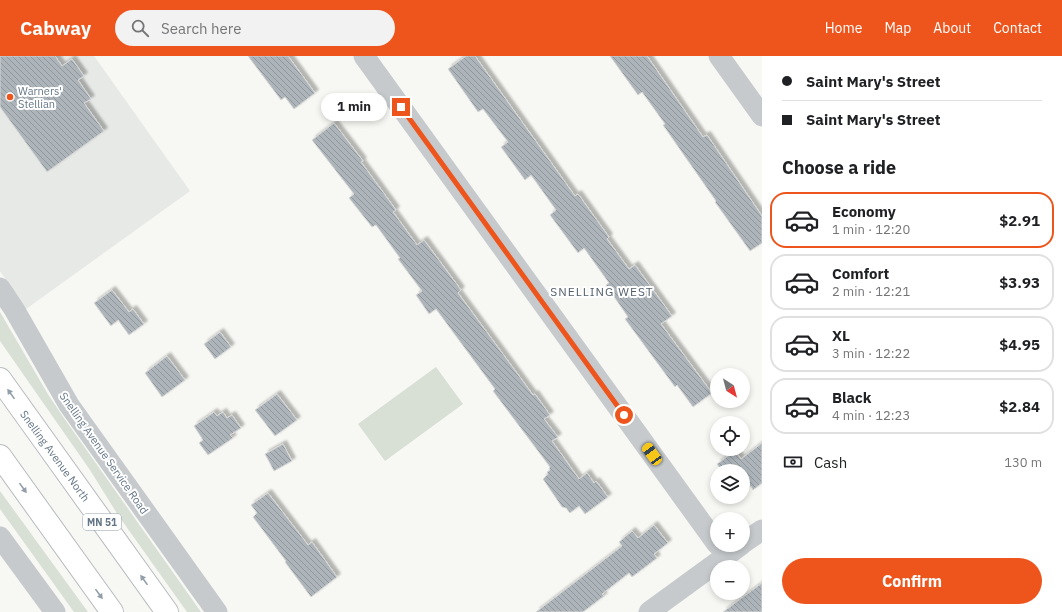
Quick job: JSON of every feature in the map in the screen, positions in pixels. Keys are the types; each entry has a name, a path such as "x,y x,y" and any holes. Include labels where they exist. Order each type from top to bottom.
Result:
{"main road":[{"name":"Snelling Avenue North","path":"0,379 167,612"},
{"path":"0,456 112,612"}],"street":[{"path":"364,56 710,521"},
{"path":"719,56 762,116"},
{"name":"Snelling Avenue Service Road","path":"0,288 14,309 69,405 217,612"},
{"path":"750,536 762,530"},
{"path":"0,537 55,612"},
{"path":"649,612 723,552"}],"shaded area":[{"path":"0,56 94,56 190,191 26,309 0,271"},
{"path":"0,312 49,396 201,612 187,612 118,515 90,470 0,341"},
{"path":"436,367 463,404 385,461 358,424"},
{"path":"0,491 88,612 74,612 0,509"}],"building":[{"path":"0,56 55,56 62,66 72,59 84,76 78,80 91,99 84,103 104,131 47,172 0,107"},
{"path":"248,56 288,56 315,93 294,109 285,97 281,100"},
{"path":"466,56 475,56 575,196 578,194 609,237 607,239 629,269 635,265 672,316 661,324 710,390 710,394 693,407 677,385 675,387 625,319 628,317 606,285 609,283 584,248 578,253 550,215 556,210 531,175 525,180 501,147 508,142 483,109 478,112 448,69"},
{"path":"610,56 647,56 703,137 707,135 762,216 762,243 750,251 663,125 665,124 642,92 638,95"},
{"path":"334,123 363,161 361,162 396,210 393,212 417,245 424,240 461,290 458,293 533,395 535,394 550,415 544,419 558,437 552,441 579,479 587,473 594,483 596,481 608,497 585,514 579,506 570,513 566,508 562,507 543,479 548,474 547,472 550,470 550,467 493,391 495,389 436,309 429,314 416,295 422,291 398,259 400,258 376,225 372,227 349,198 354,194 312,140"},
{"path":"112,290 129,312 133,309 144,324 129,335 118,320 111,326 94,303"},
{"path":"220,332 231,347 215,359 204,344"},
{"path":"167,356 185,380 162,397 145,373"},
{"path":"277,394 297,420 275,436 255,410"},
{"path":"214,412 217,416 223,412 227,418 232,415 241,428 230,435 233,438 208,455 199,443 203,440 194,426"},
{"path":"762,443 762,483 753,490 751,486 750,487 750,464 717,464 728,456 739,456 741,459 745,456 750,456 750,452"},
{"path":"283,444 292,461 274,471 265,454"},
{"path":"268,493 308,545 312,542 337,577 311,597 253,517 257,513 251,505"},
{"path":"654,525 668,543 654,554 657,558 632,577 629,573 602,594 604,596 583,612 536,612 622,546 619,542 632,531 638,538"},
{"path":"762,583 762,612 723,612 739,600 750,600 750,592"}],"place":[{"name":"Warners' Stellian","path":"10,97"}],"district":[{"name":"SNELLING WEST","path":"602,292"}],"route":[{"path":"401,107 624,415"}]}
